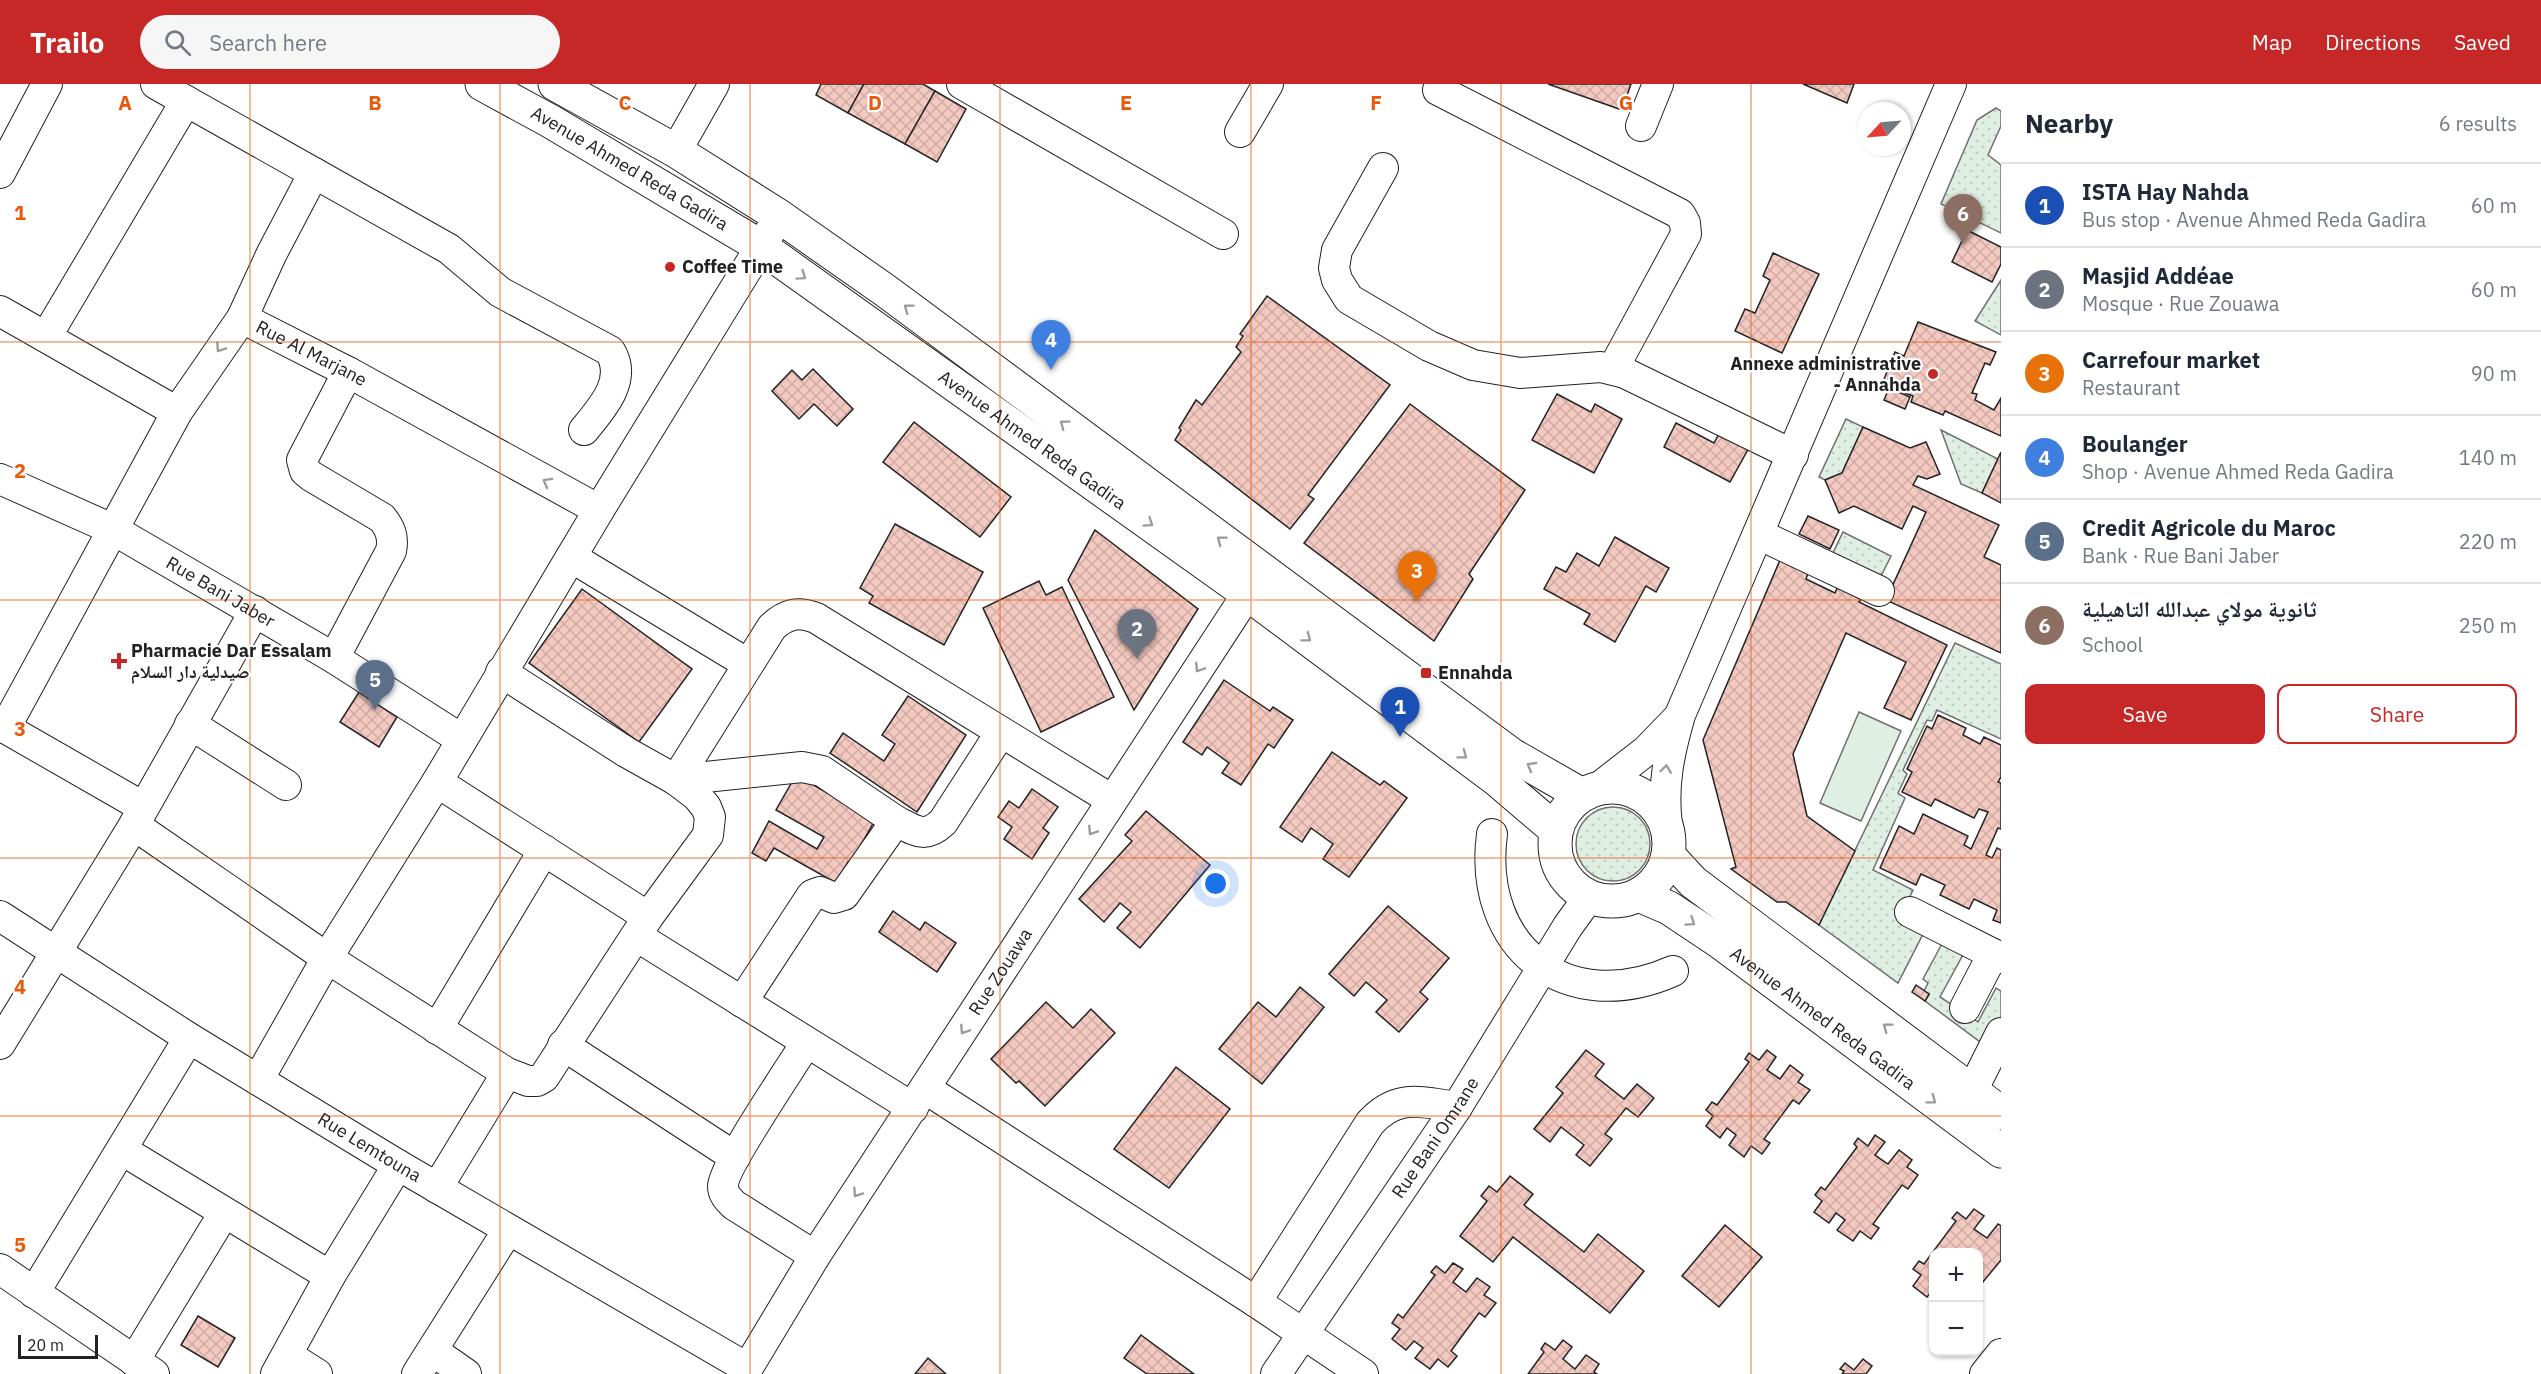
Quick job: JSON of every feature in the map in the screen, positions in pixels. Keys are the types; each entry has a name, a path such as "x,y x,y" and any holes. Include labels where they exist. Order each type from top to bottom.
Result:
{"main road":[{"name":"Avenue Ahmed Reda Gadira","path":"482,84 550,121 760,246 1512,755 1589,792"},
{"name":"Avenue Ahmed Reda Gadira","path":"555,84 676,151 779,216 905,305 1255,582 1496,778 1556,830"},
{"path":"1618,787 1638,794 1656,807 1667,840 1663,871 1653,885 1639,895 1611,902 1589,897 1575,888 1561,869 1554,846 1556,830 1561,817 1570,805 1589,792 1618,787"},
{"name":"Avenue Ahmed Reda Gadira","path":"1667,840 1693,882 2001,1113"},
{"name":"Avenue Ahmed Reda Gadira","path":"1639,895 1669,908 1720,942 2001,1151"}],"street":[{"path":"156,84 454,253 500,292 610,351 616,360 616,380 604,406 584,430"},
{"path":"676,151 714,84"},
{"path":"962,84 1000,93 1223,234"},
{"path":"1240,132 1268,84"},
{"path":"1641,126 1658,84"},
{"path":"1667,840 1665,782 1667,761 1680,715 1951,84"},
{"path":"0,173 46,85"},
{"path":"1438,90 1680,214 1685,223 1686,234 1613,369"},
{"path":"46,337 186,101"},
{"path":"1383,168 1337,250 1335,274 1349,299 1429,346 1473,365 1520,373 1601,367 1613,369 1635,377 1793,455"},
{"path":"242,318 272,253 314,173"},
{"path":"258,1080 327,958 437,782 501,672 779,216"},
{"path":"0,311 177,412"},
{"name":"Rue Al Marjane","path":"2,726 177,412 242,318 348,372 599,510"},
{"path":"334,658 391,550 393,542 387,525 381,518 311,476 303,466 302,460 348,372"},
{"name":"Rue Bani Jaber","path":"2,484 112,529 334,658 461,739"},
{"path":"1758,534 1879,591"},
{"path":"571,557 748,664"},
{"name":"Rue Zouawa","path":"745,1371 815,1256 920,1099 1255,582"},
{"path":"0,1044 138,816 255,612"},
{"path":"676,780 772,627 781,618 807,614 1112,800"},
{"path":"2,726 138,816 327,958 507,1073 519,1080 537,1081 544,1077 644,925 708,835 711,826 706,807 697,796 676,780 626,752 501,672"},
{"path":"1589,792 1647,750 1680,715"},
{"path":"190,724 286,785"},
{"path":"676,780 778,768 801,767 822,771 896,821 922,832 930,832 943,822 1001,732"},
{"path":"437,782 544,850 644,925 646,942 806,1043 920,1099 1256,1302 1363,1374"},
{"path":"742,1002 812,895 820,892 834,898 844,895 896,821"},
{"path":"1492,834 1490,866 1494,898 1512,937 1542,968 1563,978 1607,987 1652,980 1673,971"},
{"path":"437,1029 544,850"},
{"name":"Rue Bani Omrane","path":"1276,1374 1457,1107 1542,968 1589,897"},
{"path":"1910,912 1994,968 1965,1008"},
{"name":"Rue Lemtouna","path":"0,916 189,1038 745,1371"},
{"path":"1972,1092 2001,1033"},
{"path":"34,1293 189,1038"},
{"path":"806,1043 735,1157 723,1184 726,1197 734,1205 815,1256"},
{"path":"563,1045 735,1157"},
{"path":"437,1188 507,1073"},
{"path":"1256,1302 1370,1123 1380,1112 1392,1104 1406,1101 1457,1107"},
{"path":"122,1150 330,1276"},
{"path":"317,1374 281,1364 330,1276 398,1165"},
{"path":"0,1269 144,1368 224,1213"},
{"path":"466,1374 425,1362 508,1230"},
{"path":"1985,1374 2001,1354"}],"green space":[{"path":"1996,108 2001,111 2001,126 1988,155 2001,165 2001,233 1941,204 1977,120"},
{"path":"2001,280 2001,335 1975,321"},
{"path":"1846,419 1863,427 1842,473 1825,480 1819,477"},
{"path":"1941,430 1998,459 1982,493 1961,484"},
{"path":"1843,532 1891,556 1881,576 1833,553"},
{"path":"1955,643 2001,664 2001,739 1937,710 1932,721 1927,720 1903,770 1907,774 1898,793 1905,798 1873,870 1913,890 1899,919 1924,932 1898,983 1819,925"},
{"path":"1859,712 1901,731 1861,821 1820,803"},
{"path":"1613,807 1634,813 1644,823 1650,844 1644,865 1634,875 1613,881 1592,875 1582,865 1576,844 1582,823 1592,813"},
{"path":"1944,940 1965,951 1940,997 1978,1022 1996,988 2001,991 2001,1018 1987,1047 1925,1001 1929,995 1924,991 1928,983 1923,979"}],"building":[{"path":"821,84 864,84 848,113 816,95"},
{"path":"864,84 923,84 935,91 905,144 848,113"},
{"path":"1548,84 1631,84 1622,110"},
{"path":"1803,84 1854,84 1847,103"},
{"path":"935,91 966,109 937,162 905,144"},
{"path":"1967,230 2001,247 2001,264 1992,282 1952,262"},
{"path":"1773,253 1819,274 1782,353 1735,331 1745,309 1755,313 1770,280 1763,276"},
{"path":"1267,296 1390,385 1308,495 1314,499 1290,529 1175,440 1181,430 1179,428 1196,400 1202,405 1241,352 1236,347 1243,336 1240,334"},
{"name":"Annexe administrative - Annahda","path":"1918,322 1996,352 1990,365 1985,363 1972,393 1977,394 1975,400 1994,410 2001,398 2001,436 1945,411 1943,415 1911,402 1913,396 1882,384 1895,352 1904,356"},
{"path":"813,369 853,409 837,426 814,404 799,419 772,391 792,370 802,380"},
{"path":"1889,388 1910,397 1905,409 1884,400"},
{"path":"1557,394 1591,412 1595,404 1622,419 1594,473 1532,440"},
{"path":"1410,404 1525,490 1469,574 1473,579 1434,641 1304,543"},
{"path":"914,422 1011,497 980,537 883,462"},
{"path":"1676,423 1714,443 1722,428 1751,444 1730,482 1664,447"},
{"path":"1863,427 1910,448 1926,442 1940,474 1927,479 1918,476 1913,485 1999,525 1984,557 2001,565 2001,653 1886,600 1926,512 1913,506 1902,529 1854,506 1839,513 1825,480 1842,473"},
{"path":"2001,452 2001,503 1982,493"},
{"path":"1808,516 1839,530 1830,549 1799,534"},
{"path":"895,524 983,572 944,645 869,603 873,596 860,588"},
{"path":"1095,530 1198,609 1134,710 1068,580"},
{"path":"1615,537 1669,568 1656,592 1646,586 1615,642 1584,624 1590,614 1544,589 1556,567 1566,572 1577,553 1599,566"},
{"path":"1780,560 1808,573 1806,579 1835,593 1838,586 1861,599 1859,602 1947,645 1911,720 1884,708 1906,662 1846,633 1793,754 1807,816 1855,851 1819,925 1786,902 1777,902 1731,869 1736,867 1703,740"},
{"path":"1039,581 1046,595 1062,587 1114,697 1041,732 983,608"},
{"path":"582,589 692,669 639,742 529,663"},
{"path":"1224,680 1270,711 1273,707 1293,720 1274,748 1268,744 1241,785 1222,773 1229,763 1207,747 1202,755 1183,742"},
{"path":"359,692 397,717 379,747 340,722"},
{"path":"908,696 966,735 917,812 830,753 843,733 884,761 895,744 882,735"},
{"path":"1938,715 1966,728 1963,735 1980,744 1984,737 2001,745 2001,777 1998,782 2001,783 2001,829 1998,828 1986,855 1992,858 1997,848 2001,850 2001,923 1993,920 1997,910 1974,899 1969,909 1940,895 1945,885 1921,874 1916,885 1880,868 1899,826 1914,834 1923,814 1968,836 1964,845 1971,849 1988,812 1979,809 1974,818 1935,799 1931,806 1902,792 1912,772 1907,769 1927,726 1932,729"},
{"path":"1332,752 1380,785 1384,781 1407,798 1349,877 1323,859 1333,844 1311,828 1302,842 1280,827"},
{"path":"796,775 875,820 850,864 848,862 836,883 774,848 766,861 752,853 769,821 817,849 824,837 776,810"},
{"path":"1032,789 1058,807 1043,828 1049,833 1032,859 1004,839 1012,827 998,817 1009,801 1019,808"},
{"path":"1146,811 1210,865 1140,948 1117,928 1131,912 1120,903 1104,922 1079,899 1132,841 1125,835"},
{"path":"1388,906 1449,958 1420,992 1428,999 1399,1032 1376,1012 1387,1000 1366,982 1354,996 1329,974"},
{"path":"893,911 920,930 925,922 956,943 937,972 879,932"},
{"path":"1916,985 1929,994 1925,1001 1912,992"},
{"path":"1300,987 1324,1007 1262,1084 1219,1049 1258,1002 1276,1017"},
{"path":"1046,1002 1073,1028 1091,1009 1115,1033 1045,1106 991,1059"},
{"path":"1586,1050 1604,1064 1595,1076 1624,1099 1637,1084 1654,1098 1638,1117 1626,1108 1605,1134 1612,1139 1590,1166 1576,1155 1584,1145 1561,1127 1550,1142 1534,1129 1563,1093 1556,1087"},
{"path":"1767,1050 1776,1057 1767,1070 1780,1079 1790,1065 1803,1075 1798,1082 1810,1090 1799,1104 1793,1100 1764,1139 1770,1143 1762,1154 1751,1146 1744,1157 1729,1145 1736,1135 1727,1128 1720,1138 1706,1126 1713,1116 1706,1110 1712,1102 1717,1105 1749,1062 1745,1059 1749,1053 1759,1060"},
{"path":"1176,1067 1230,1109 1169,1188 1114,1149"},
{"path":"1875,1135 1885,1142 1875,1155 1888,1164 1899,1150 1912,1160 1907,1167 1918,1175 1908,1189 1902,1185 1873,1224 1879,1228 1871,1239 1860,1231 1853,1241 1837,1230 1845,1220 1836,1213 1829,1223 1814,1212 1822,1201 1815,1195 1821,1187 1825,1190 1857,1147 1854,1144 1858,1138 1868,1146"},
{"path":"1510,1176 1533,1194 1524,1205 1584,1252 1598,1234 1644,1271 1610,1313 1513,1237 1493,1262 1460,1236 1487,1201 1481,1196 1489,1186 1497,1192"},
{"path":"1974,1209 1984,1216 1974,1229 1987,1238 1998,1224 2001,1226 2001,1260 1983,1282 1983,1248 1936,1248 1956,1221 1952,1218 1957,1212 1966,1219"},
{"path":"1725,1225 1762,1257 1719,1307 1682,1276"},
{"path":"1929,1257 1929,1295 1927,1297 1913,1286 1921,1275 1913,1269 1919,1261 1924,1264"},
{"path":"1453,1263 1463,1269 1453,1282 1466,1292 1477,1278 1490,1287 1484,1295 1496,1303 1485,1317 1479,1313 1451,1351 1457,1356 1448,1367 1438,1359 1430,1369 1415,1358 1423,1348 1414,1341 1406,1350 1392,1339 1400,1329 1392,1323 1398,1314 1403,1318 1435,1275 1431,1272 1436,1266 1445,1273"},
{"path":"198,1316 235,1338 218,1367 181,1345"},
{"path":"1141,1335 1194,1374 1147,1374 1124,1358"},
{"path":"1563,1340 1572,1347 1563,1359 1575,1369 1586,1355 1599,1364 1594,1372 1597,1374 1528,1374 1544,1352 1541,1349 1545,1343 1555,1350"},
{"path":"928,1358 946,1374 915,1374"},
{"path":"1863,1359 1872,1366 1866,1374 1842,1374 1844,1371 1840,1369 1845,1363 1854,1370"}],"place":[{"name":"ثانوية مولاي عبدالله التاهيلية","path":"1963,244"},
{"name":"Coffee Time","path":"670,267"},
{"name":"Boulanger","path":"1051,370"},
{"name":"Annexe administrative - Annahda","path":"1933,374"},
{"name":"Carrefour market","path":"1417,601"},
{"name":"Masjid Addéae","path":"1137,659"},
{"name":"Pharmacie Dar Essalam صيدلية دار السلام","path":"119,661"},
{"name":"Ennahda","path":"1426,673"},
{"name":"Credit Agricole du Maroc","path":"375,710"},
{"name":"ISTA Hay Nahda","path":"1400,737"}]}
